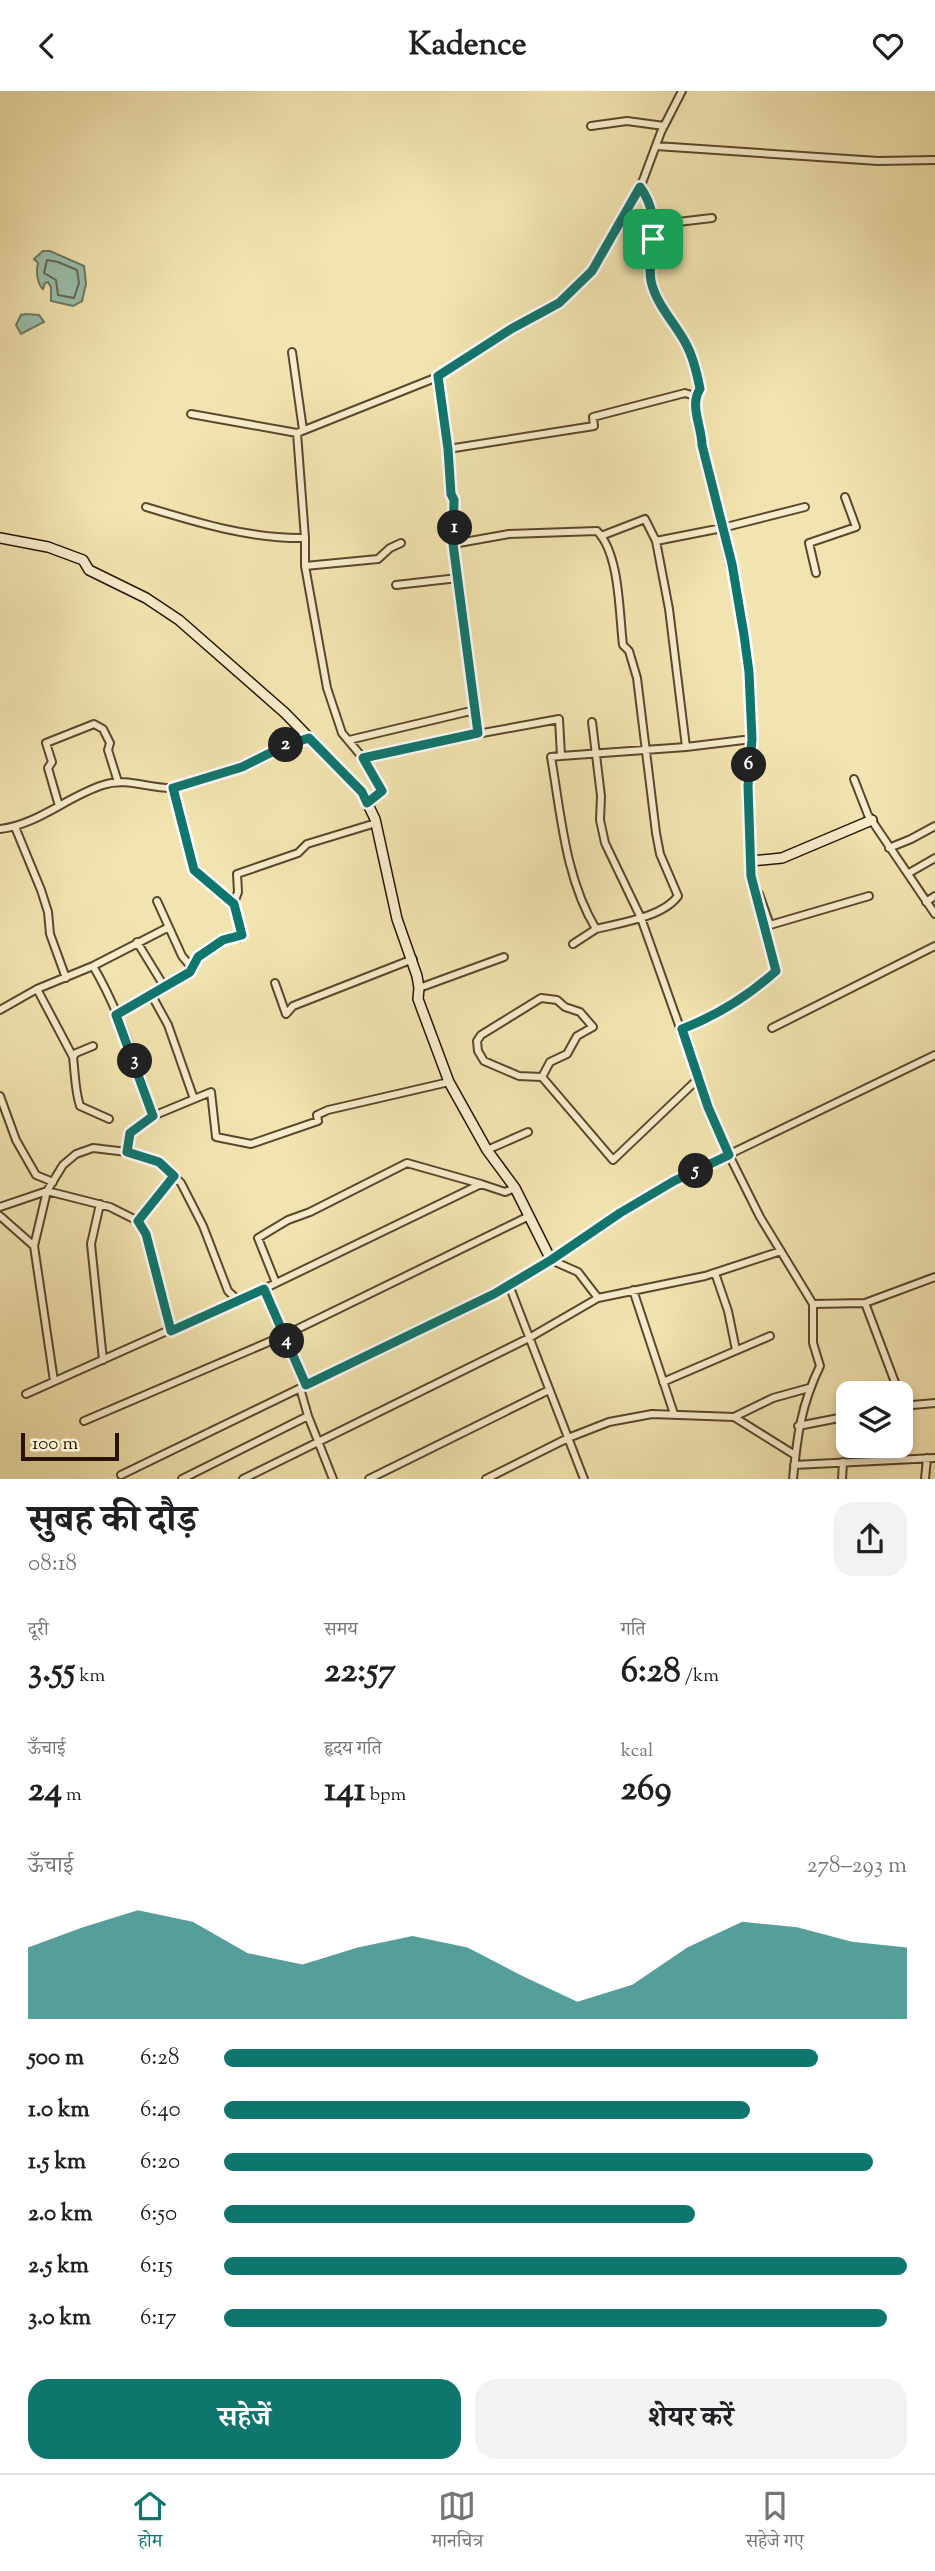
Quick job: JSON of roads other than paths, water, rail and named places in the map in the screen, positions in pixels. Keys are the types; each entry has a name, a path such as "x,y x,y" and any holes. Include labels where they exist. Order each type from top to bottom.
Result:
{"street":[{"path":"191,414 300,432 438,376 511,329 559,303 592,271 640,187 664,126 682,91"},
{"path":"591,126 627,121 664,126"},
{"path":"656,146 878,161 935,160"},
{"path":"640,187 649,199 653,249 649,262 651,281 656,296 687,345 700,389 695,396 702,445 738,597 749,672 752,739 748,786 751,861 754,890 776,971 756,990 729,1008 682,1029"},
{"path":"652,225 712,218"},
{"path":"292,352 300,432 304,566 327,688 342,733 363,758 382,791 367,803"},
{"path":"438,376 451,494 454,500 453,544 478,733"},
{"path":"448,449 594,426 593,417 614,410 685,393 695,396"},
{"path":"816,573 809,544 856,527 845,497"},
{"path":"146,507 247,534 305,538"},
{"path":"656,541 805,507"},
{"path":"601,536 642,519 647,521 656,541 669,609 686,747"},
{"path":"453,544 509,534 597,531 609,553 618,593 623,645 629,651 637,678 644,751 660,853 678,896 674,901 641,918 596,929 573,944"},
{"path":"0,538 48,547 83,559 89,570 145,598 200,637 309,738 362,792 376,823 397,919 413,959 419,988 418,999 449,1082 487,1150 515,1188 551,1260 579,1272 598,1298"},
{"path":"304,566 378,559 390,548 401,543"},
{"path":"396,585 458,578"},
{"path":"349,740 475,710"},
{"path":"363,758 559,719 561,755"},
{"path":"592,722 601,796 600,820 605,842 641,918 698,1079 729,1155 760,1217 813,1304 813,1343 820,1366 809,1388 798,1426 793,1479"},
{"path":"59,806 48,768 52,762 46,743 66,734 94,724 103,729 110,743 108,750 118,782"},
{"path":"0,829 15,827 83,792 118,782 173,788 242,767 284,746 309,738"},
{"path":"596,929 578,891 560,820 551,757 644,751 752,739"},
{"path":"854,779 872,820 935,914"},
{"path":"173,788 194,870 234,904"},
{"path":"751,861 782,858 872,820"},
{"path":"116,1015 190,972 198,957 223,940 240,937 234,904 238,893 237,874 298,853 307,844 376,823"},
{"path":"889,848 935,826"},
{"path":"15,827 41,890 48,912 50,934 66,978"},
{"path":"909,873 935,858"},
{"path":"754,890 759,894 770,925 869,896"},
{"path":"926,902 935,896"},
{"path":"158,901 182,956 192,968"},
{"path":"0,1010 37,989 93,966 169,927"},
{"path":"137,942 164,986"},
{"path":"772,1028 935,946"},
{"path":"419,988 504,957"},
{"path":"275,983 286,1014 293,1006 413,959"},
{"path":"93,966 116,1015 153,1116"},
{"path":"37,989 73,1057 78,1090 76,1096 80,1106 109,1119"},
{"path":"151,994 168,1025 194,1099"},
{"path":"542,1077 550,1062 567,1054 577,1035 593,1027 580,1013 565,1007 557,1000 541,998 481,1035 477,1041 478,1051 484,1061 519,1076 542,1077 613,1160 698,1079"},
{"path":"73,1057 93,1046"},
{"path":"121,1475 509,1285 674,1181 935,1055"},
{"path":"127,1152 130,1133 153,1116 211,1092 216,1137 251,1144 318,1121 317,1115 328,1110 449,1082"},
{"path":"0,1096 16,1140 36,1175 52,1182"},
{"path":"487,1150 528,1132"},
{"path":"54,1381 34,1246 47,1191 63,1165 76,1154 93,1148 127,1152 159,1162 181,1183 203,1226 228,1291 239,1301"},
{"path":"276,1283 258,1238 288,1220 310,1212 407,1163 505,1192 515,1188"},
{"path":"138,1221 174,1176"},
{"path":"26,1394 239,1301 481,1184"},
{"path":"0,1207 47,1191 100,1204 138,1221 146,1234 171,1331"},
{"path":"100,1204 91,1244 103,1360"},
{"path":"0,1216 34,1246"},
{"path":"83,1421 285,1335 529,1216"},
{"path":"243,1479 529,1338 598,1298 715,1273 781,1251"},
{"path":"715,1273 728,1311 736,1350"},
{"path":"813,1304 865,1303 935,1277"},
{"path":"509,1285 584,1479"},
{"path":"264,1289 285,1335 303,1387 309,1416 333,1479"},
{"path":"633,1290 674,1414"},
{"path":"865,1303 894,1381"},
{"path":"663,1382 769,1336"},
{"path":"486,1479 568,1438 610,1422 652,1414 734,1417 773,1398 809,1388"},
{"path":"369,1479 549,1390"},
{"path":"913,1404 935,1403"},
{"path":"182,1479 309,1416"},
{"path":"734,1417 795,1455"},
{"path":"798,1426 836,1419"},
{"path":"925,1479 927,1458"},
{"path":"794,1465 935,1458"},
{"path":"842,1479 844,1462"}],"water":[{"path":"43,251 50,251 84,266 86,284 82,301 73,306 51,301 51,287 48,282 43,289 41,287 38,263 34,259"},
{"path":"21,315 39,315 44,322 21,334 16,325"}]}
